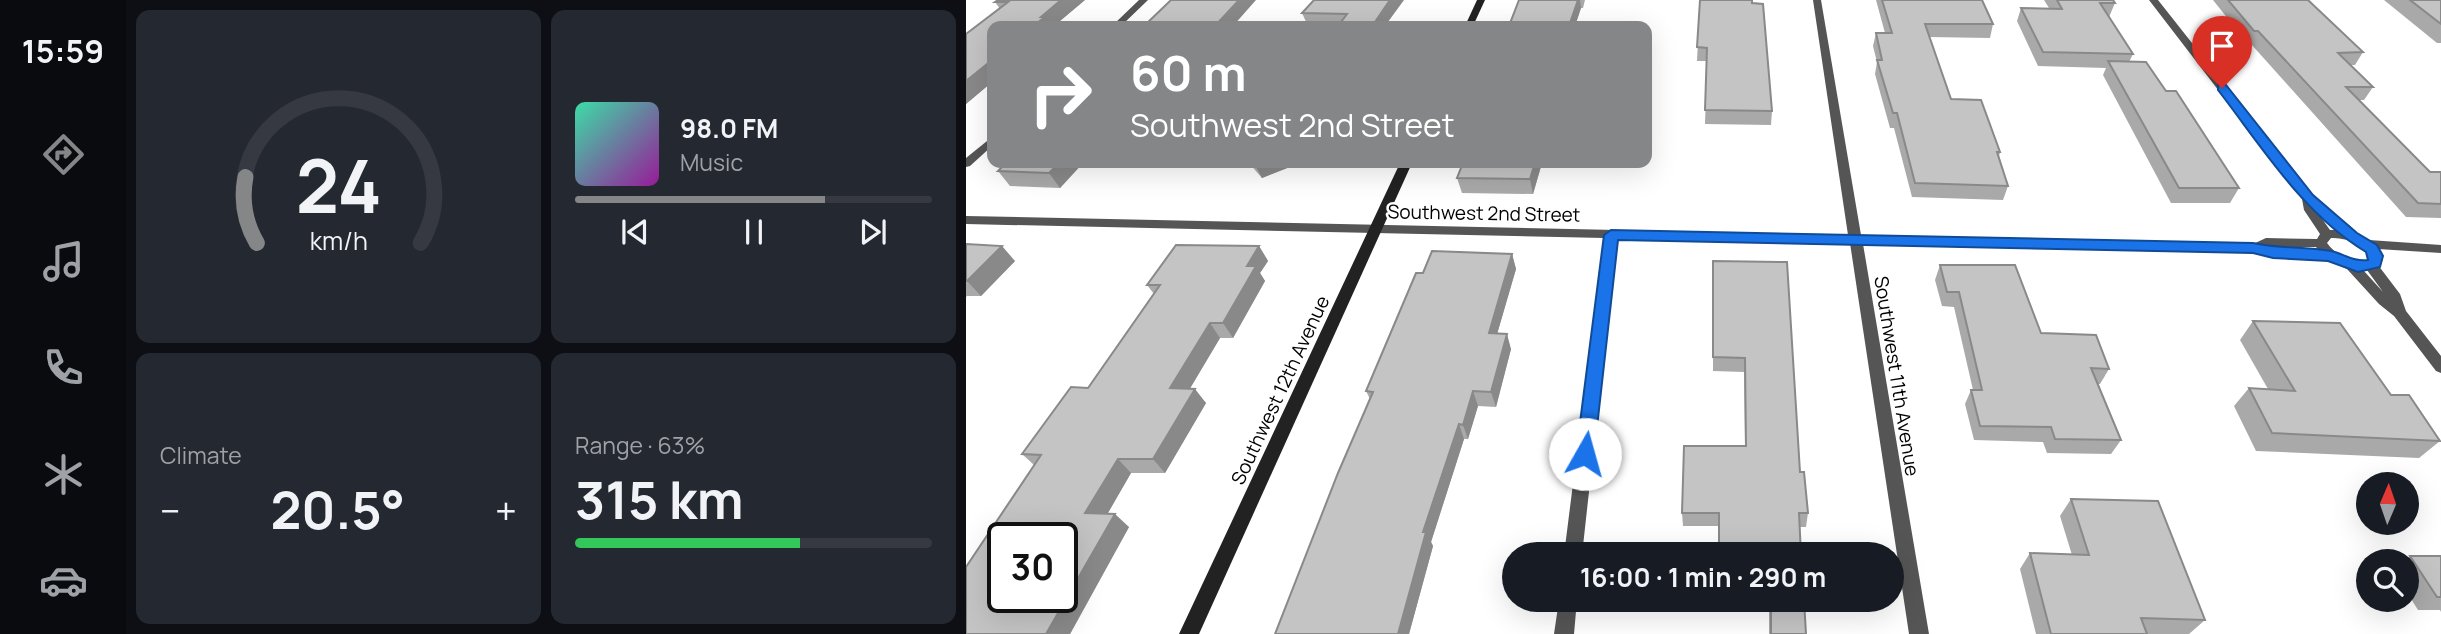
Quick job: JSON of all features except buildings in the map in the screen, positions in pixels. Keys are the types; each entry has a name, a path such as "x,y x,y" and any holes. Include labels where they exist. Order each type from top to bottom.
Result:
{"street":[{"path":"1121,21 1144,0"},
{"path":"1470,21 1481,0"},
{"name":"Southwest 11th Avenue","path":"1817,0 1919,634"},
{"path":"2153,0 2308,198 2351,237"},
{"path":"966,164 987,145"},
{"name":"Southwest 12th Avenue","path":"1189,634 1404,168"},
{"path":"2308,198 2310,210 2329,256"},
{"name":"Southwest 2nd Street","path":"966,220 2253,248 2273,253 2329,256 2351,265 2421,257 2441,250"},
{"path":"1575,542 1611,235"},
{"name":"Southwest 2nd Street","path":"2253,248 2266,242 2351,237 2366,244 2441,250"},
{"name":"Southwest 2nd Street","path":"2366,244 2373,261"},
{"path":"2373,261 2395,297 2399,312"},
{"path":"2351,265 2384,301 2399,312 2441,367"},
{"path":"1564,634 1567,612"}],"route":[{"path":"1585,454 1611,235 2253,248 2273,253 2329,256 2358,267 2374,263 2376,256 2371,248 2351,237 2308,198 2222,88"}]}
